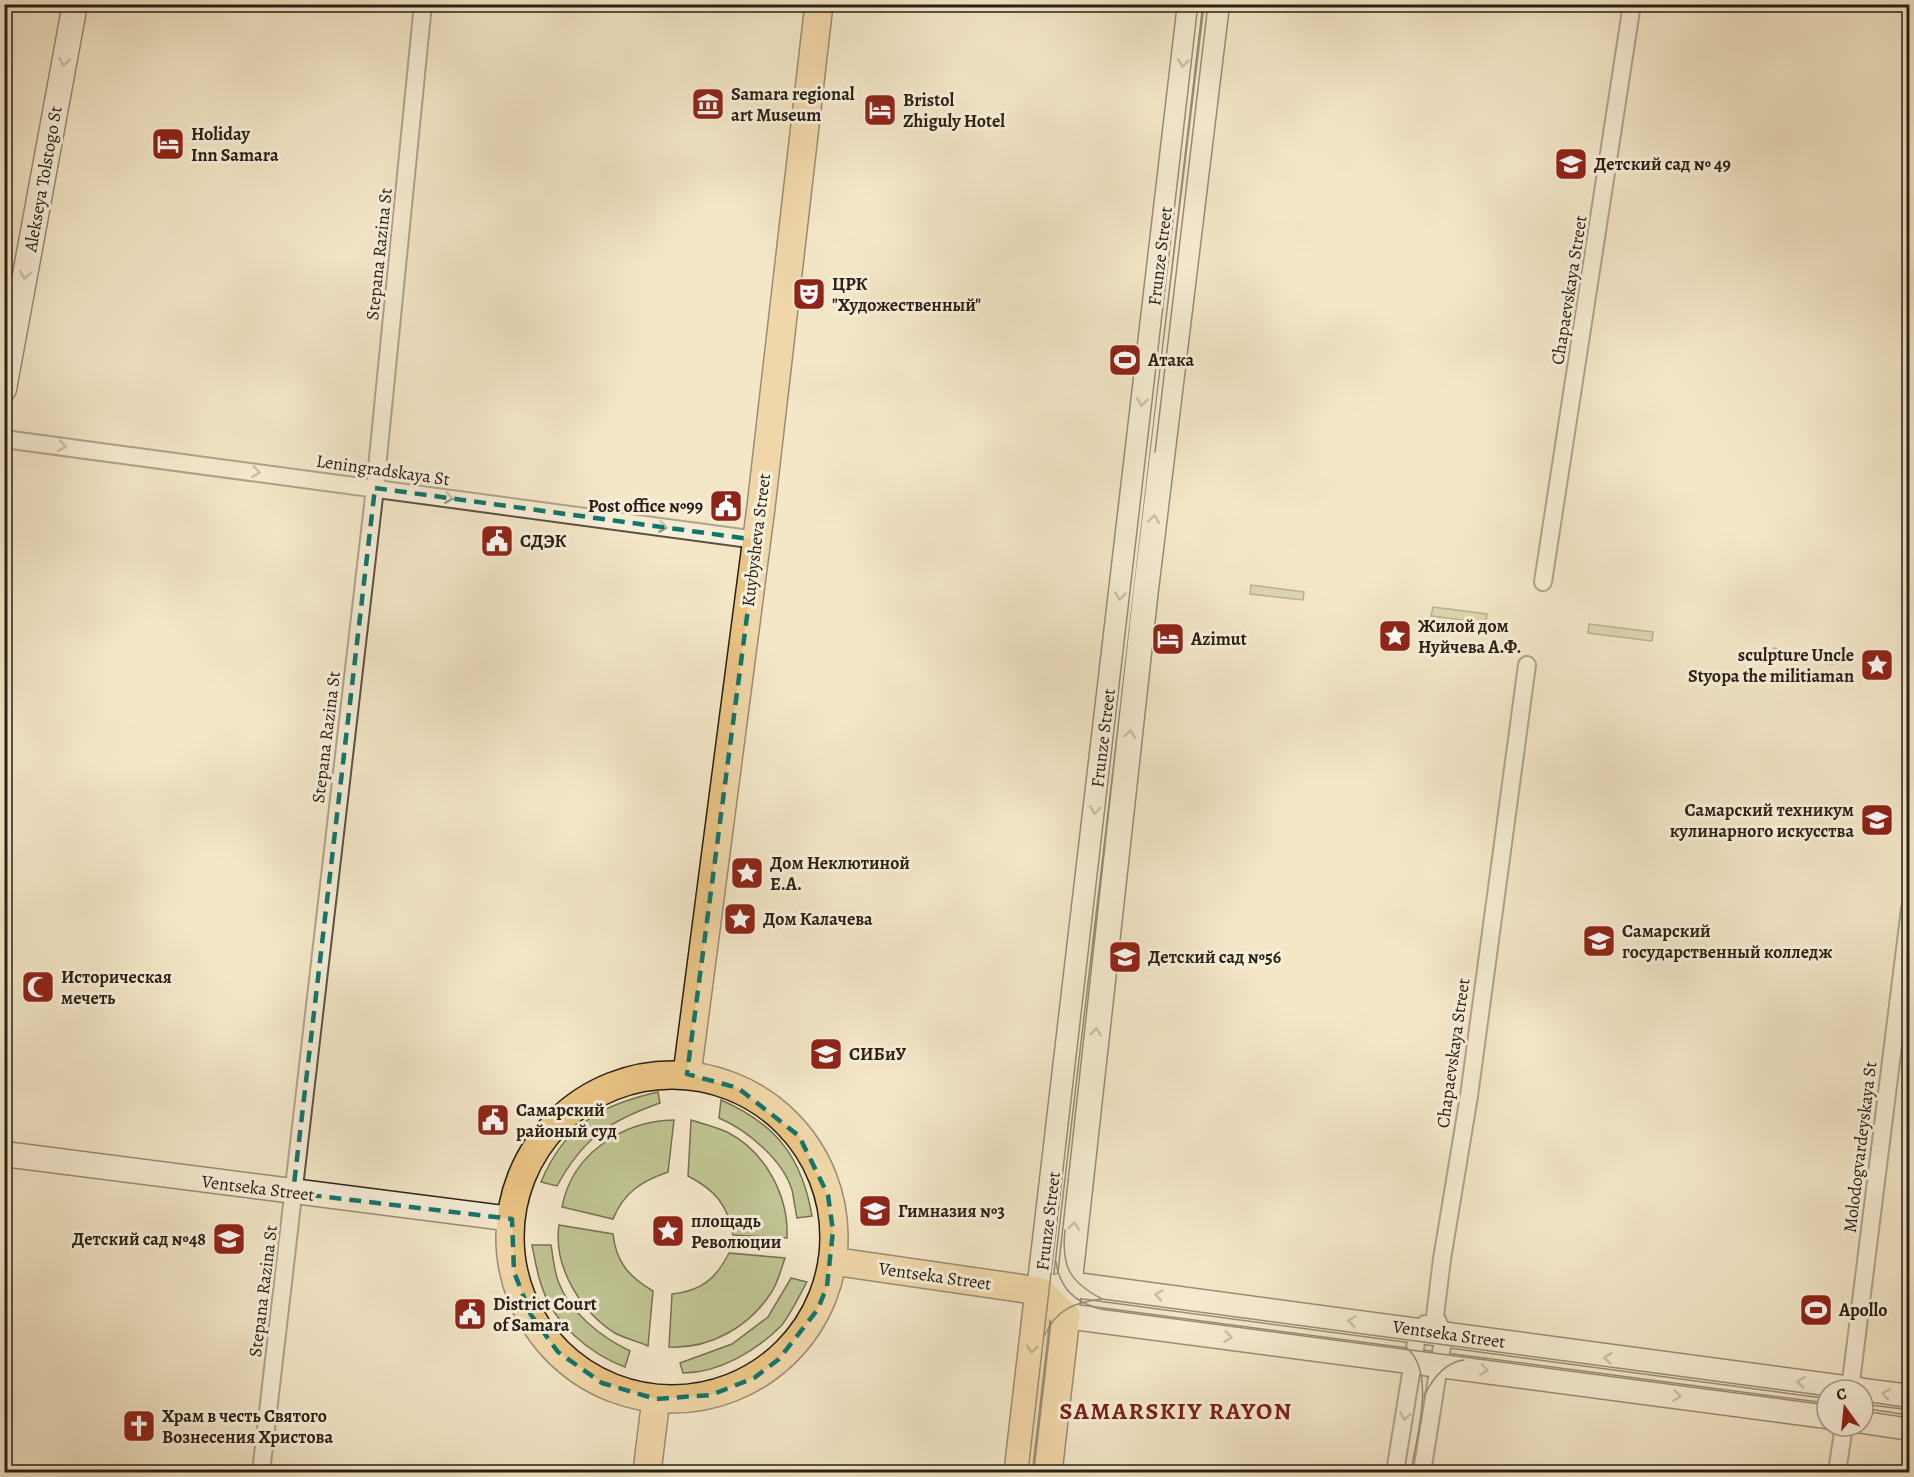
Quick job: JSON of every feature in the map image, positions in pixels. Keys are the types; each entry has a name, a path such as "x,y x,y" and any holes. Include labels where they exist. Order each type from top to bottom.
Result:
{"main road":[{"name":"Alekseya Tolstogo St","path":"4,389 75,4"},
{"name":"Kuybysheva Street","path":"687,1074 757,540 819,4"},
{"name":"Frunze Street","path":"1018,1473 1190,4"},
{"name":"Frunze Street","path":"1048,1473 1146,589 1217,4"},
{"path":"666,1074 687,1074 738,1088 770,1108 799,1136 811,1152 828,1195 834,1231 832,1261 827,1286 818,1310 794,1345 779,1359 754,1378 711,1395 656,1399 593,1378 564,1358 543,1333 521,1295 510,1243 512,1219 515,1193 532,1157 544,1138 572,1110 591,1098 630,1082 666,1074"},
{"name":"Ventseka Street","path":"4,1154 293,1193 512,1219"},
{"name":"Ventseka Street","path":"832,1261 1039,1291 1068,1284 1432,1327 1815,1384"},
{"path":"1039,1291 1066,1316"},
{"name":"Ventseka Street","path":"1066,1316 1815,1414"},
{"name":"Ventseka Street","path":"1875,1393 1910,1397"},
{"path":"647,1473 656,1399"},
{"path":"1875,1423 1910,1428"}],"street":[{"name":"Stepana Razina St","path":"261,1473 375,488 423,4"},
{"name":"Chapaevskaya Street","path":"1543,582 1632,4"},
{"name":"Leningradskaya St","path":"4,438 757,540"},
{"name":"Chapaevskaya Street","path":"1395,1473 1414,1360 1432,1327 1469,1096 1527,665"},
{"name":"Molodogvardeyskaya St","path":"1857,1378 1902,1025 1910,909"},
{"name":"Chapaevskaya Street","path":"1422,1473 1440,1365 1432,1327"},
{"path":"1837,1473 1842,1438"}],"highlighted area":[{"path":"375,488 757,540 687,1074 738,1088 799,1136 828,1195 833,1231 827,1286 818,1309 779,1359 754,1378 711,1395 656,1399 602,1383 558,1352 531,1315 514,1272 512,1219 293,1193"}],"green space":[{"path":"1251,585 1304,592 1303,600 1250,594"},
{"path":"1433,607 1487,614 1486,623 1431,616"},
{"path":"1589,624 1653,632 1652,641 1588,633"},
{"path":"1773,648 1834,657 1833,664 1772,655"},
{"path":"658,1092 660,1103 626,1117 599,1133 588,1143 577,1155 557,1186 541,1182 561,1146 587,1120 619,1104"},
{"path":"721,1100 757,1120 783,1145 801,1176 812,1216 797,1218 792,1190 781,1168 752,1138 719,1118"},
{"path":"674,1120 668,1172 650,1179 635,1189 617,1210 613,1219 562,1207 576,1171 602,1144 636,1127"},
{"path":"691,1120 727,1132 741,1140 763,1163 772,1176 784,1206 787,1238 733,1235 728,1215 719,1200 706,1187 688,1176"},
{"path":"559,1225 613,1234 617,1253 625,1268 653,1291 648,1346 613,1332 590,1312 580,1299 571,1286 560,1256"},
{"path":"532,1245 551,1245 557,1277 563,1293 578,1314 588,1323 608,1339 630,1351 625,1367 587,1346 564,1325 548,1301 540,1282"},
{"path":"729,1253 785,1258 771,1293 752,1316 727,1334 699,1344 669,1347 672,1294 699,1287 713,1277"},
{"path":"791,1278 807,1282 785,1321 771,1335 748,1352 723,1365 683,1373 680,1363 732,1344 768,1317"}],"tram line":[{"path":"1028,1472 1198,4"},
{"path":"1155,452 1208,4"},
{"path":"1065,1230 1065,1254 1070,1272 1082,1286 1102,1299"},
{"path":"1056,1262 1061,1280 1070,1293 1083,1302 1100,1309 1815,1403"},
{"path":"1045,1335 1055,1319 1068,1308 1102,1299 1815,1394"},
{"path":"1406,1347 1415,1358 1421,1373 1423,1389 1420,1424 1411,1472"},
{"path":"1424,1396 1445,1368 1464,1360"},
{"path":"1875,1403 1910,1408"},
{"path":"1875,1413 1910,1418"}],"place":[{"name":"Samara regional art Museum","path":"708,104"},
{"name":"Bristol Zhiguly Hotel","path":"880,110"},
{"name":"Holiday Inn Samara","path":"168,144"},
{"name":"Детский сад № 49","path":"1571,164"},
{"name":"ЦРК \"Художественный\"","path":"809,294"},
{"name":"Атака","path":"1125,360"},
{"name":"Post office №99","path":"726,506"},
{"name":"СДЭК","path":"497,541"},
{"name":"Жилой дом Нуйчева А.Ф.","path":"1395,636"},
{"name":"Azimut","path":"1168,639"},
{"name":"sculpture Uncle Styopa the militiaman","path":"1877,665"},
{"name":"Самарский техникум кулинарного искусства","path":"1877,820"},
{"name":"Дом Неклютиной Е.А.","path":"747,873"},
{"name":"Дом Калачева","path":"740,919"},
{"name":"Самарский государственный колледж","path":"1599,941"},
{"name":"Детский сад №56","path":"1125,957"},
{"name":"Историческая мечеть","path":"38,987"},
{"name":"СИБиУ","path":"826,1054"},
{"name":"Самарский районый суд","path":"493,1120"},
{"name":"Гимназия №3","path":"875,1211"},
{"name":"площадь Революции","path":"668,1231"},
{"name":"Детский сад №48","path":"229,1239"},
{"name":"Apollo","path":"1816,1310"},
{"name":"District Court of Samara","path":"470,1314"},
{"name":"Храм в честь Святого Вознесения Христова","path":"139,1426"}],"district":[{"name":"SAMARSKIY RAYON","path":"1176,1411"}]}
